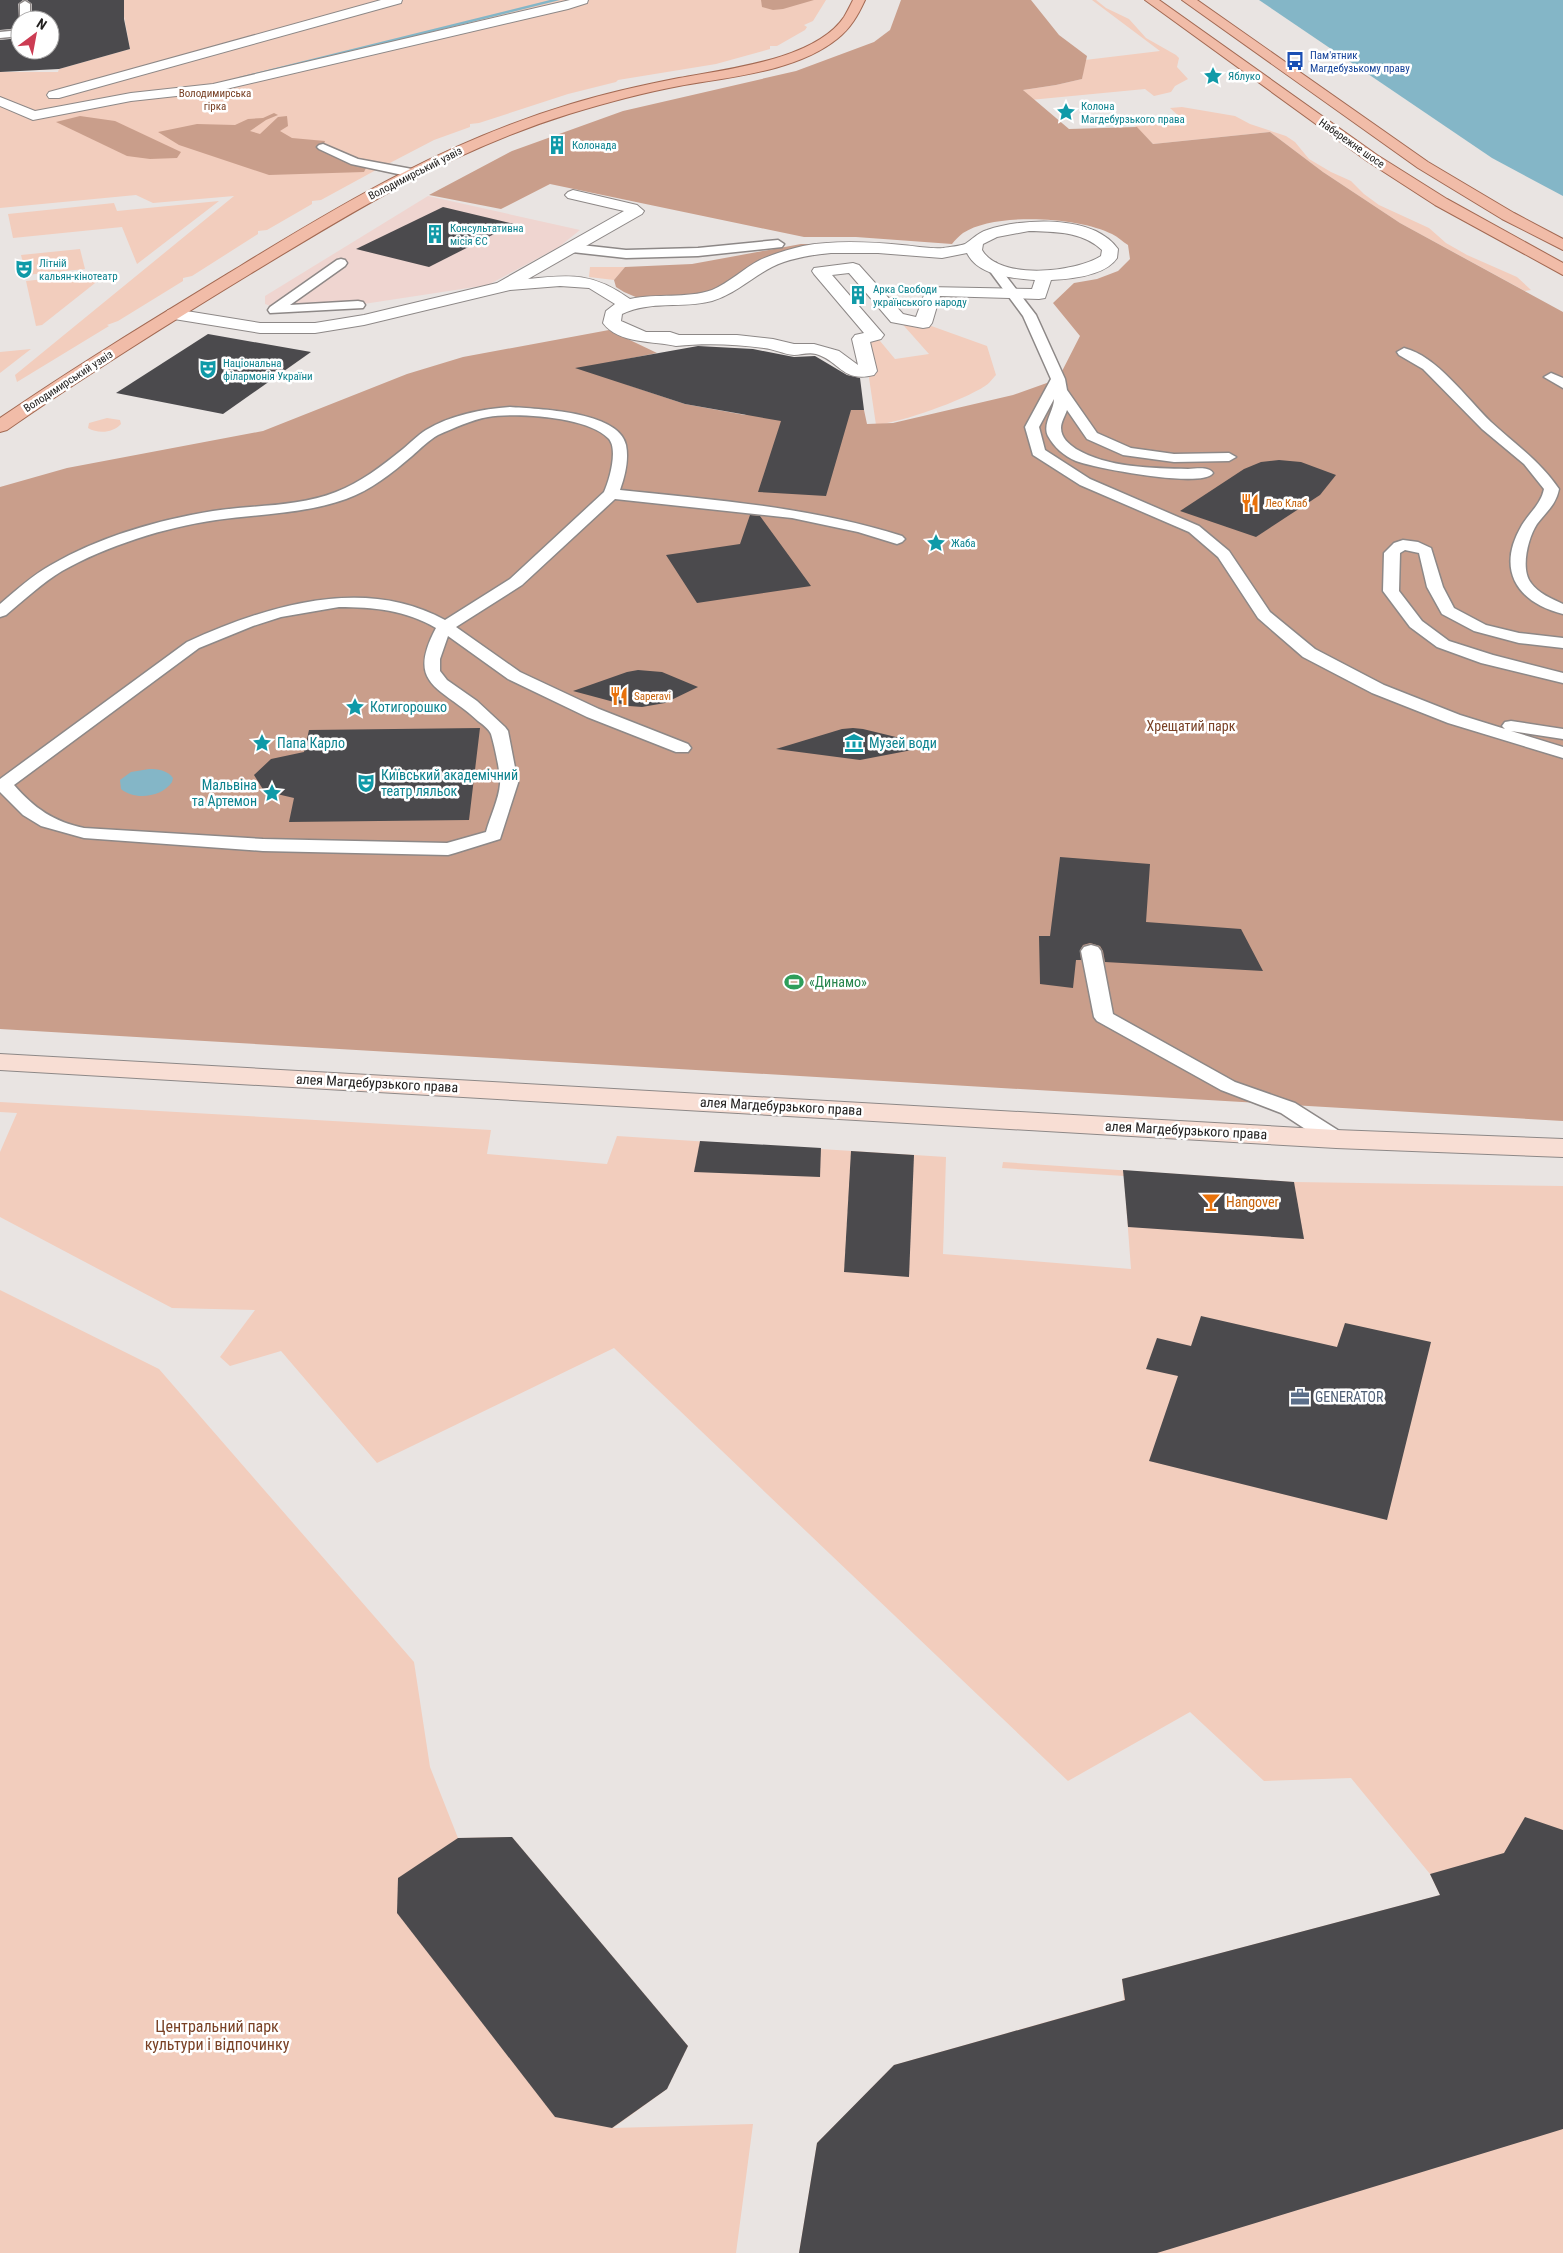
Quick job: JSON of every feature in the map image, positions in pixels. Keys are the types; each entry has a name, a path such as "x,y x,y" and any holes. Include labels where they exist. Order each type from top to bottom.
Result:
{"main road":[{"name":"Володимирський узвіз","path":"0,426 9,415 310,230 412,173 478,142 545,116 633,92 727,74 788,58 808,50 834,35 857,8 859,0"},
{"name":"Набережне шосе","path":"1152,0 1388,168 1441,202 1563,270"},
{"name":"Набережне шосе","path":"1188,0 1423,166 1508,216 1563,245"},
{"name":"алея Магдебурзького права","path":"0,1062 1336,1139 1563,1148"}],"street":[{"path":"4,106 34,101 396,0"},
{"path":"4,106 33,116 157,93 213,88 568,5 582,0"},
{"path":"503,287 636,211 631,208 573,195"},
{"path":"977,257 974,247 942,253 878,248 831,248 804,251 767,263 721,292 706,297 685,300 650,300 627,305 614,311 612,323 630,334 650,339 670,337 676,341 698,338 725,339 776,345 794,350 815,349 832,354 842,364 858,371 868,371 861,339 875,335 820,271 853,268 897,318 923,323 933,290 1039,294 1044,276 1020,274 992,266 977,257 974,247 979,239 991,233 1029,226 1073,229 1097,238 1110,249 1110,258 1101,265 1086,271 1067,274 1032,275 992,266"},
{"path":"174,314 260,328 290,330 315,328 470,297 503,287 556,282 586,283 605,289 627,305"}],"lane":[{"path":"25,4 25,10"},
{"path":"323,147 354,162 412,173"},
{"path":"572,248 626,254 689,253 778,244"},
{"path":"341,263 275,310 358,305"},
{"path":"992,266 1029,315 1057,386 1061,407 1053,423 1055,435 1070,453 1112,467 1138,472 1206,473"},
{"path":"1404,352 1428,366 1487,426 1540,472 1552,488 1549,502 1530,524 1520,548 1520,579 1534,596 1563,609"},
{"path":"1057,386 1092,436 1128,452 1174,458 1229,457"},
{"path":"1057,386 1032,427 1038,452 1084,482 1194,529 1224,554 1264,615 1309,653 1378,689 1454,719 1563,753"},
{"path":"0,612 57,568 119,540 163,526 204,518 317,503 342,495 365,484 386,470 432,433 454,422 486,413 510,411 564,415 590,422 614,435 619,444 619,473 611,494 516,582 445,627 437,642 432,658 432,671 442,684 499,731 509,783 494,836 448,849 263,845 84,833 58,828 44,822 1,785 158,668 193,645 225,630 261,617 343,601 403,608 426,616 445,627 505,671 576,707 682,748"},
{"path":"611,494 770,511 863,527 897,539"},
{"path":"1563,643 1519,638 1480,628 1448,611 1435,587 1426,551 1418,546 1406,544 1396,547 1392,552 1391,592 1416,624 1436,639 1443,644 1487,659 1563,678"},
{"path":"1454,719 1563,734"},
{"path":"1091,951 1104,1017 1228,1086 1288,1108 1336,1139"}],"shaded area":[{"path":"428,196 580,230 559,247 488,285 344,307 273,307 265,304 265,296"}],"green space":[{"name":"Володимирська гірка","path":"121,0 826,0 813,21 804,25 807,27 805,30 777,46 770,46 770,49 716,64 618,80 568,94 479,123 470,124 470,127 434,140 386,165 376,163 367,168 376,170 321,200 312,201 312,204 267,230 258,231 258,234 192,276 183,278 183,281 118,321 107,325 109,326 17,382 15,375 234,196 153,203 136,195 0,208 0,72 58,72 59,69 130,49"},
{"path":"761,0 814,0 773,10 762,7"},
{"name":"Хрещатий парк","path":"901,0 1031,0 1059,35 1087,56 1082,79 1023,90 1069,129 1137,127 1153,144 1270,132 1323,172 1400,223 1563,312 1563,1121 0,1029 0,487 67,468 263,431 407,374 463,357 609,330 657,353 592,366 628,385 685,404 745,415 758,402 813,408 864,410 867,424 893,423 1013,395 1058,379 1080,336 1053,303 1074,283 1097,279 1118,271 1130,259 1128,245 1114,235 1097,228 1037,219 995,222 977,226 963,233 952,244 856,237 804,237 550,184 501,209 429,195 512,151 623,111 796,71 874,42 890,30"},
{"path":"1092,0 1096,0 1106,8 1129,19 1146,38 1176,55 1179,58 1177,67 1188,79 1175,86 1171,92 1154,96 1145,89 1030,100 1023,90 1082,79 1085,60 1160,51"},
{"path":"1182,107 1235,116 1250,124 1286,136 1295,142 1309,159 1351,181 1379,205 1429,228 1446,243 1467,255 1517,277 1531,290 1525,291 1400,223 1323,172 1270,132 1153,144 1128,119 1181,118 1170,108"},
{"path":"274,113 278,115 266,120 250,131 260,134 278,117 287,116 288,126 280,131 292,138 325,141 323,147 366,168 364,172 269,175 179,145 158,132 197,124 235,125 248,119 263,118"},
{"path":"80,116 115,121 181,152 177,158 150,159 127,156 56,122"},
{"path":"219,201 137,264 122,227 13,238 8,214 114,203 117,211"},
{"path":"801,244 824,244 706,297 638,298 616,287 614,280 625,267 692,264"},
{"path":"80,249 85,269 26,275 21,255"},
{"path":"590,267 625,267 614,280 589,277"},
{"path":"109,272 42,325 36,326 26,281"},
{"path":"897,318 923,323 987,346 996,375 989,383 975,392 947,404 901,420 876,425 861,339 875,335 895,359 929,354"},
{"path":"31,349 0,373 0,352"},
{"path":"107,418 120,420 121,424 105,432 88,428 89,423"},
{"path":"0,1102 491,1130 487,1154 607,1164 617,1136 946,1157 943,1254 1131,1269 1124,1176 1002,1168 1003,1162 1294,1182 1563,1186 1563,2253 799,2253 817,2143 894,2065 1124,2000 1122,1979 1440,1895 1430,1874 1351,1778 1264,1781 1190,1712 1068,1781 614,1348 377,1463 281,1351 230,1366 220,1357 255,1310 172,1308 0,1217 0,1152 17,1113 0,1112"},
{"name":"Центральний парк культури і відпочинку","path":"0,1290 159,1369 414,1662 430,1767 458,1838 512,1837 688,2046 667,2089 613,2128 753,2124 736,2253 0,2253"}],"water":[{"path":"1259,0 1563,0 1563,196 1492,158"},
{"path":"149,769 168,773 173,778 172,782 162,791 148,796 133,795 121,789 120,780 131,772"}],"building":[{"path":"0,0 23,0 18,4 18,10 10,10 10,29 0,30"},
{"path":"27,0 124,0 124,19 130,49 59,69 0,72 0,40 10,39 10,60 60,60 60,10 32,10 32,4"},
{"name":"Консультативна місія ЄС","path":"443,207 514,224 429,267 356,249"},
{"path":"208,334 311,352 223,414 116,393"},
{"path":"698,346 753,349 794,357 815,356 847,375 860,378 864,410 851,410 826,496 758,492 781,421 685,404 575,368"},
{"name":"Лео Клаб","path":"1279,460 1301,462 1336,475 1320,495 1256,537 1180,511 1244,469 1261,462"},
{"path":"750,515 760,516 811,586 697,603 666,555 740,544"},
{"path":"638,670 662,672 698,687 665,703 642,707 629,706 573,691 627,672"},
{"name":"Київський академічний театр ляльок","path":"480,728 469,820 289,822 294,798 264,791 254,775 271,759 304,752 309,730"},
{"path":"853,728 933,746 860,760 776,749 842,729"},
{"path":"1060,857 1150,864 1146,922 1241,929 1263,971 1105,962 1100,946 1090,943 1083,945 1080,950 1081,960 1076,960 1073,988 1040,984 1039,936 1050,936"},
{"path":"700,1141 821,1148 820,1177 694,1172"},
{"path":"851,1151 914,1155 909,1277 844,1272"},
{"path":"1123,1170 1294,1182 1304,1239 1128,1227"},
{"path":"1201,1316 1337,1347 1345,1323 1431,1342 1387,1520 1149,1461 1178,1376 1146,1369 1157,1338 1191,1346"},
{"path":"1525,1817 1563,1830 1563,2129 1157,2253 799,2253 817,2143 894,2065 1125,2000 1122,1979 1440,1895 1430,1874 1504,1853"},
{"path":"512,1837 688,2046 667,2089 612,2128 555,2117 397,1913 398,1878 458,1838"}],"waterway":[{"path":"242,77 557,0"}],"place":[{"name":"Пам'ятник Магдебузькому праву","path":"1295,61"},
{"name":"Яблуко","path":"1213,76"},
{"name":"Колона Магдебурзького права","path":"1066,112"},
{"name":"Колонада","path":"557,145"},
{"name":"Консультативна місія ЄС","path":"435,234"},
{"name":"Літній кальян-кінотеатр","path":"24,269"},
{"name":"Арка Свободи українського народу","path":"858,295"},
{"name":"Національна філармонія України","path":"208,369"},
{"name":"Лео Клаб","path":"1250,503"},
{"name":"Жаба","path":"936,543"},
{"name":"Saperavi","path":"619,696"},
{"name":"Котигорошко","path":"355,707"},
{"name":"Папа Карло","path":"262,743"},
{"name":"Музей води","path":"854,743"},
{"name":"Київський академічний театр ляльок","path":"366,783"},
{"name":"Мальвіна та Артемон","path":"272,793"},
{"name":"«Динамо»","path":"794,982"},
{"name":"Hangover","path":"1211,1202"},
{"name":"GENERATOR","path":"1300,1397"}]}
